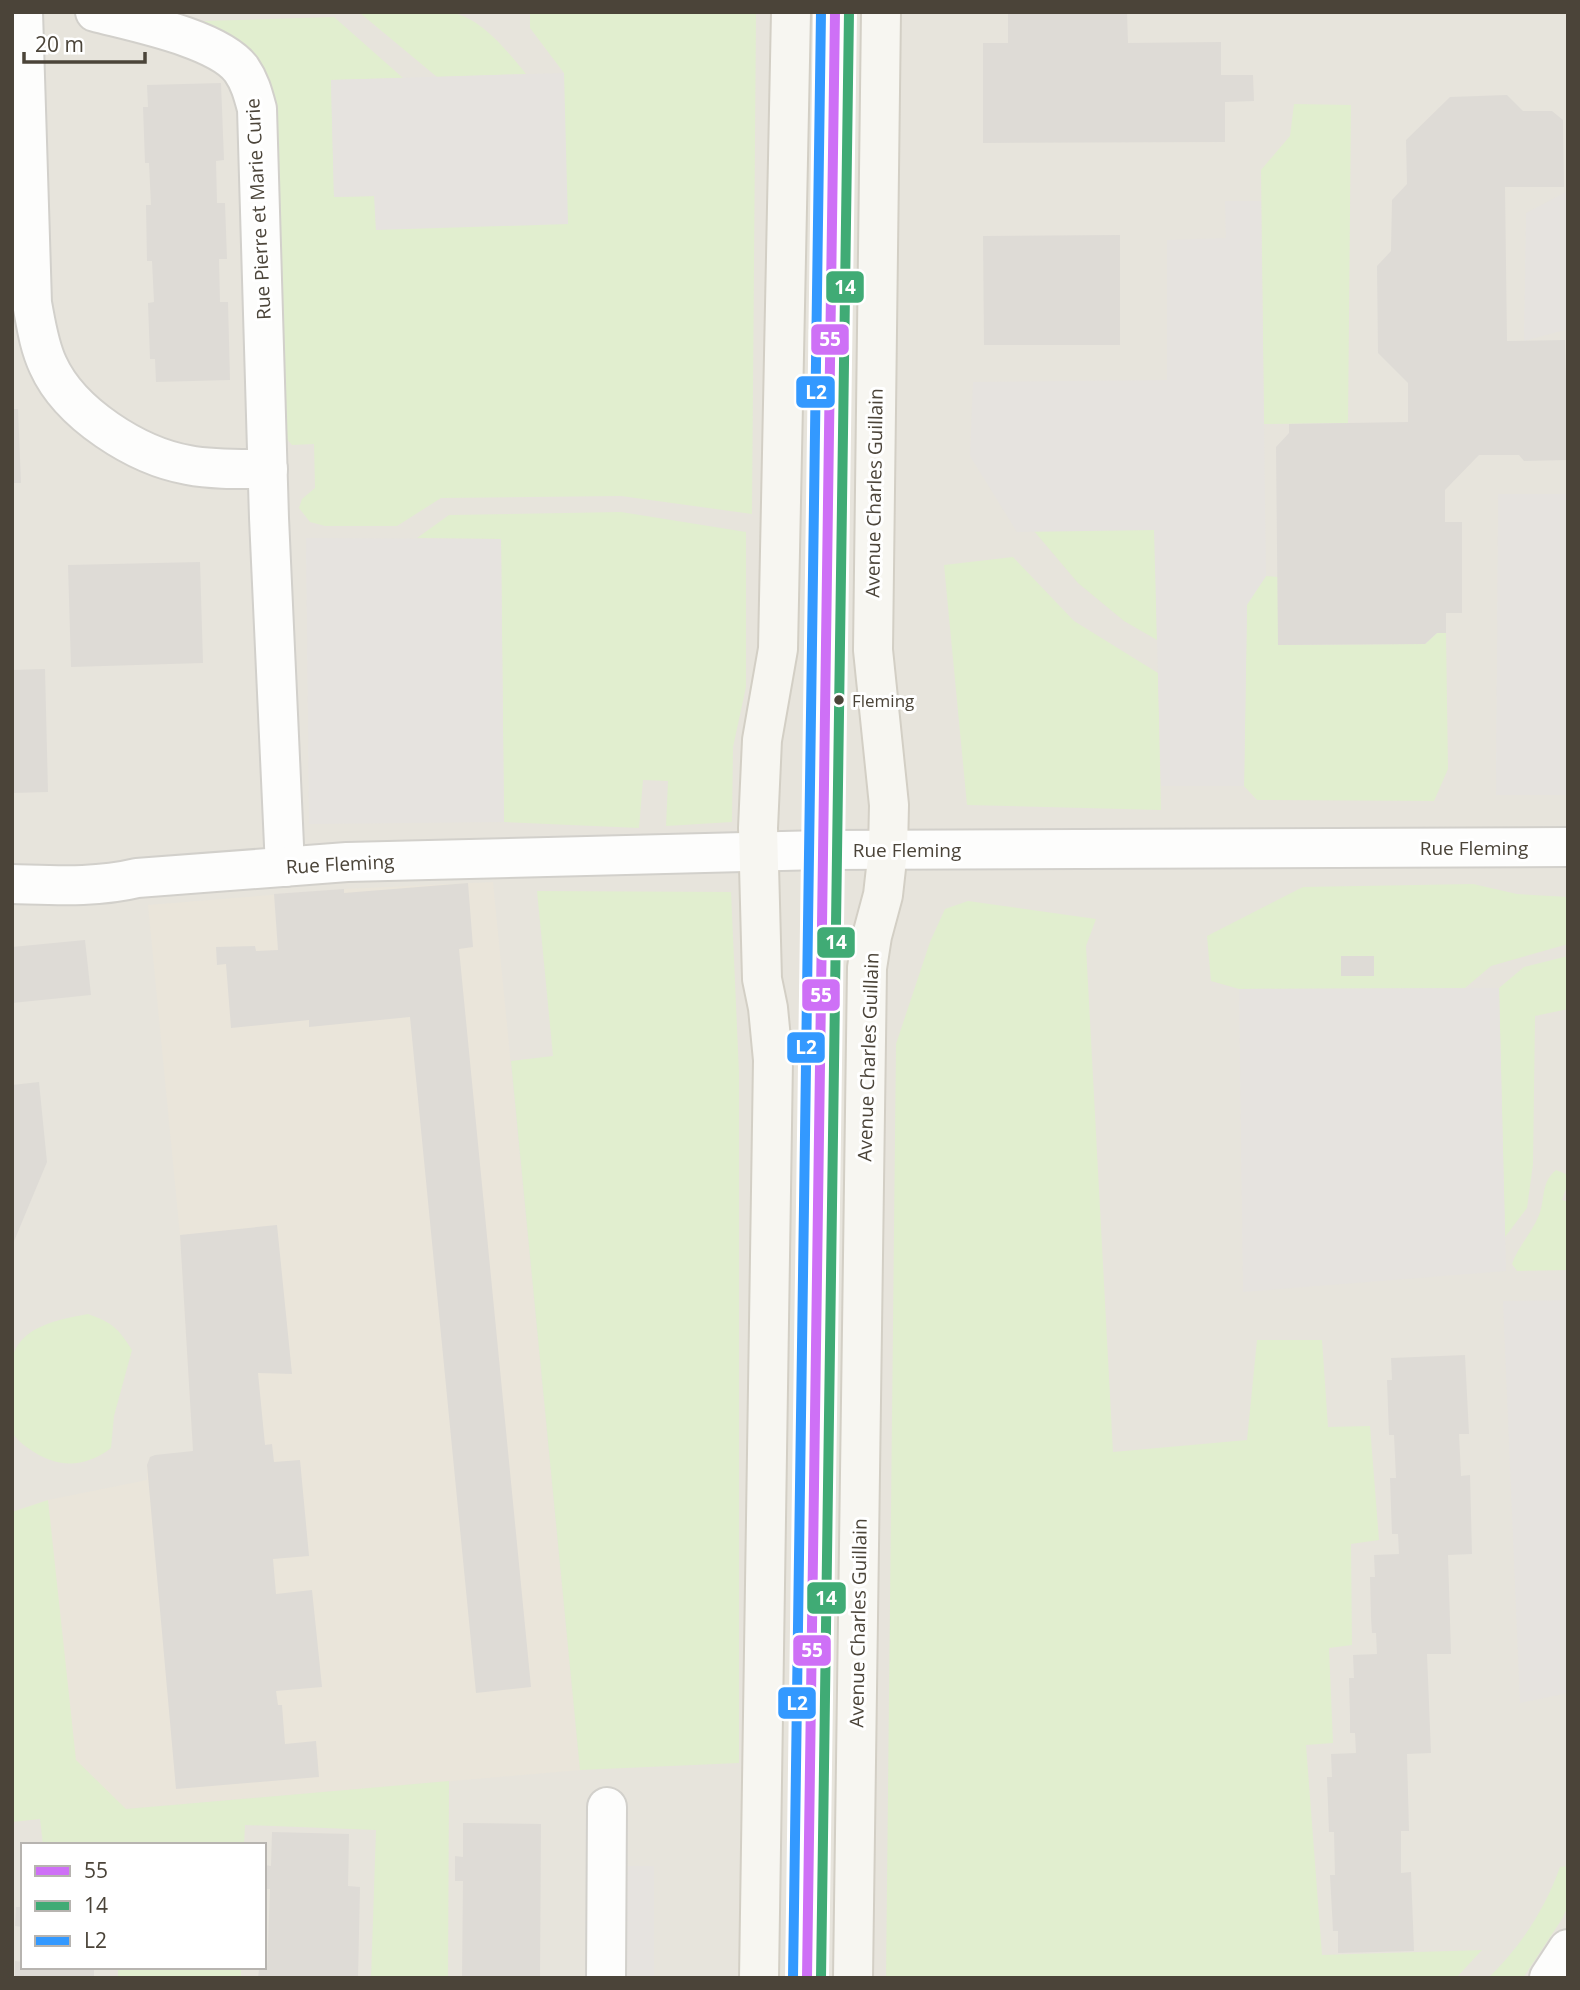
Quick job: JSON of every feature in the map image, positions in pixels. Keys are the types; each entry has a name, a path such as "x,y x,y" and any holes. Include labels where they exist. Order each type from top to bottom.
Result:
{"street":[{"path":"23,12 32,303 41,347 49,367 77,405 120,438 143,449 186,465 268,469"},
{"name":"Rue Pierre et Marie Curie","path":"95,12 214,48 239,66 251,85 257,109 268,469 285,867"},
{"path":"759,1978 773,1060 770,1020 762,979 758,852 761,753 778,649 791,12"},
{"name":"Avenue Charles Guillain","path":"853,1978 867,968 883,895 888,850 886,767 873,650 881,12"},
{"name":"Rue Fleming","path":"12,884 122,882 136,878 347,862 758,852 1568,847"},
{"path":"606,1978 607,1807"},
{"path":"1549,1978 1568,1949"}],"shaded area":[{"path":"12,12 1568,12 1568,1978 12,1978"},
{"path":"564,73 568,224 376,230 374,196 334,197 331,80"},
{"path":"1568,191 1568,329 1524,341 1526,213"},
{"path":"1225,201 1261,201 1266,576 1247,605 1244,786 1161,786 1154,530 1017,532 970,456 973,382 1167,380 1167,240 1226,238"},
{"path":"1498,494 1568,494 1568,795 1496,795"},
{"path":"306,538 501,539 504,822 309,824"},
{"path":"493,882 580,1770 126,1809 12,1822 12,1512 48,1500 147,1480 150,1457 193,1451 180,1235 148,905 344,889"},
{"path":"1499,988 1506,1271 1243,1292 1239,989"},
{"path":"1568,1300 1568,1693 1520,1703 1503,1301"},
{"path":"621,1866 654,1866 654,1978 621,1978"}],"green space":[{"path":"435,11 463,16 474,22 494,37 526,74 437,77 360,13"},
{"path":"530,12 756,12 752,514 621,496 441,498 397,526 325,526 310,522 299,508 302,499 315,488 314,444 292,445 284,436 277,109 253,55 203,21 334,17 403,78 331,80 334,197 375,196 376,229 564,73 530,28"},
{"path":"1294,104 1351,105 1348,423 1264,424 1261,170 1290,136"},
{"path":"621,512 746,532 746,687 733,747 732,822 666,826 668,781 643,780 639,828 504,822 501,539 417,538 449,515"},
{"path":"1155,529 1157,640 1124,621 1078,583 1034,531"},
{"path":"1013,557 1074,621 1158,673 1161,810 967,805 944,565"},
{"path":"1266,576 1278,577 1279,645 1425,644 1437,633 1446,633 1448,769 1434,801 1257,800 1244,786 1247,604"},
{"path":"1473,884 1517,894 1568,897 1568,944 1491,966 1465,988 1239,989 1211,981 1207,936 1303,887"},
{"path":"537,891 731,892 739,1072 739,1763 580,1770 511,1061 553,1056"},
{"path":"968,901 1096,919 1086,946 1113,1452 1247,1440 1257,1340 1322,1340 1328,1427 1370,1426 1379,1540 1351,1544 1352,1645 1329,1648 1333,1743 1306,1745 1322,1955 1482,1950 1456,1978 886,1978 896,1044 930,942 945,909"},
{"path":"1568,956 1568,1009 1535,1016 1533,1164 1527,1208 1505,1237 1499,988 1524,967"},
{"path":"1556,1170 1568,1175 1562,1200 1568,1202 1568,1270 1517,1271 1512,1264 1536,1222 1545,1186"},
{"path":"88,1314 114,1327 132,1350 114,1416 111,1448 80,1463 59,1462 38,1455 21,1443 12,1432 12,1360 16,1348 32,1332 54,1322"},
{"path":"48,1500 76,1760 126,1809 449,1781 448,1978 371,1978 376,1830 245,1825 244,1843 43,1843 40,1819 12,1822 12,1512"},
{"path":"1568,1866 1568,1906 1523,1978 1488,1978 1511,1954 1530,1927 1547,1898 1560,1867"},
{"path":"118,1969 241,1969 241,1978 118,1978"}],"building":[{"path":"1008,12 1127,12 1128,43 1221,42 1221,75 1253,75 1254,101 1225,102 1225,142 983,143 983,43 1008,43"},
{"path":"221,83 224,160 216,161 217,203 225,203 227,259 219,259 220,302 228,302 230,380 156,382 155,359 150,359 148,303 154,302 152,261 147,261 146,205 151,205 149,163 145,163 143,107 148,107 147,85"},
{"path":"1507,95 1523,111 1552,111 1563,120 1564,187 1505,187 1507,341 1565,340 1568,460 1524,461 1519,455 1479,455 1445,490 1445,522 1462,522 1462,613 1446,613 1446,633 1437,633 1425,644 1278,645 1276,447 1289,433 1289,424 1408,422 1408,383 1378,353 1377,266 1391,251 1392,200 1407,184 1406,140 1450,97"},
{"path":"1120,235 1120,345 984,345 983,236"},
{"path":"12,409 18,409 21,483 12,483"},
{"path":"200,562 203,663 71,667 68,565"},
{"path":"45,669 48,792 12,793 12,670"},
{"path":"468,883 473,947 459,949 531,1687 476,1693 410,1017 309,1027 309,1020 231,1028 226,964 217,965 216,947 255,946 256,951 278,950 274,894 344,889 344,893"},
{"path":"85,940 91,995 12,1003 12,947"},
{"path":"1341,956 1374,956 1374,976 1341,976"},
{"path":"39,1082 47,1162 12,1246 12,1085"},
{"path":"277,1225 292,1374 258,1373 265,1445 272,1444 274,1462 300,1460 309,1556 273,1559 276,1594 312,1590 322,1687 276,1691 278,1705 282,1705 285,1744 316,1741 319,1777 176,1789 147,1465 150,1457 155,1455 193,1451 180,1235"},
{"path":"1465,1355 1469,1434 1459,1434 1461,1476 1470,1475 1472,1554 1448,1555 1451,1654 1427,1654 1431,1753 1407,1754 1409,1831 1401,1831 1401,1873 1411,1872 1414,1951 1338,1953 1338,1931 1333,1931 1330,1875 1335,1875 1334,1832 1329,1832 1327,1777 1332,1777 1331,1754 1356,1753 1355,1733 1350,1733 1349,1678 1354,1678 1353,1655 1377,1654 1376,1633 1372,1633 1371,1618 1370,1577 1375,1577 1374,1555 1399,1554 1398,1534 1392,1534 1390,1478 1396,1478 1394,1435 1389,1435 1387,1380 1392,1380 1391,1358"},
{"path":"463,1823 541,1824 540,1978 462,1978 463,1881 455,1881 455,1856 463,1857"},
{"path":"272,1832 349,1834 348,1886 360,1887 358,1978 258,1978 259,1970 267,1970 270,1889 266,1889 266,1865 271,1866"},
{"path":"16,1907 21,1907 21,1927 15,1926"},
{"path":"15,1961 21,1962 21,1969 94,1969 94,1978 15,1978"}],"transit line":[{"name":"L2","path":"793,1978 821,12"},
{"name":"55","path":"807,1978 835,12"},
{"name":"14","path":"821,1978 849,12"}],"place":[{"name":"Fleming","path":"839,700"}]}
